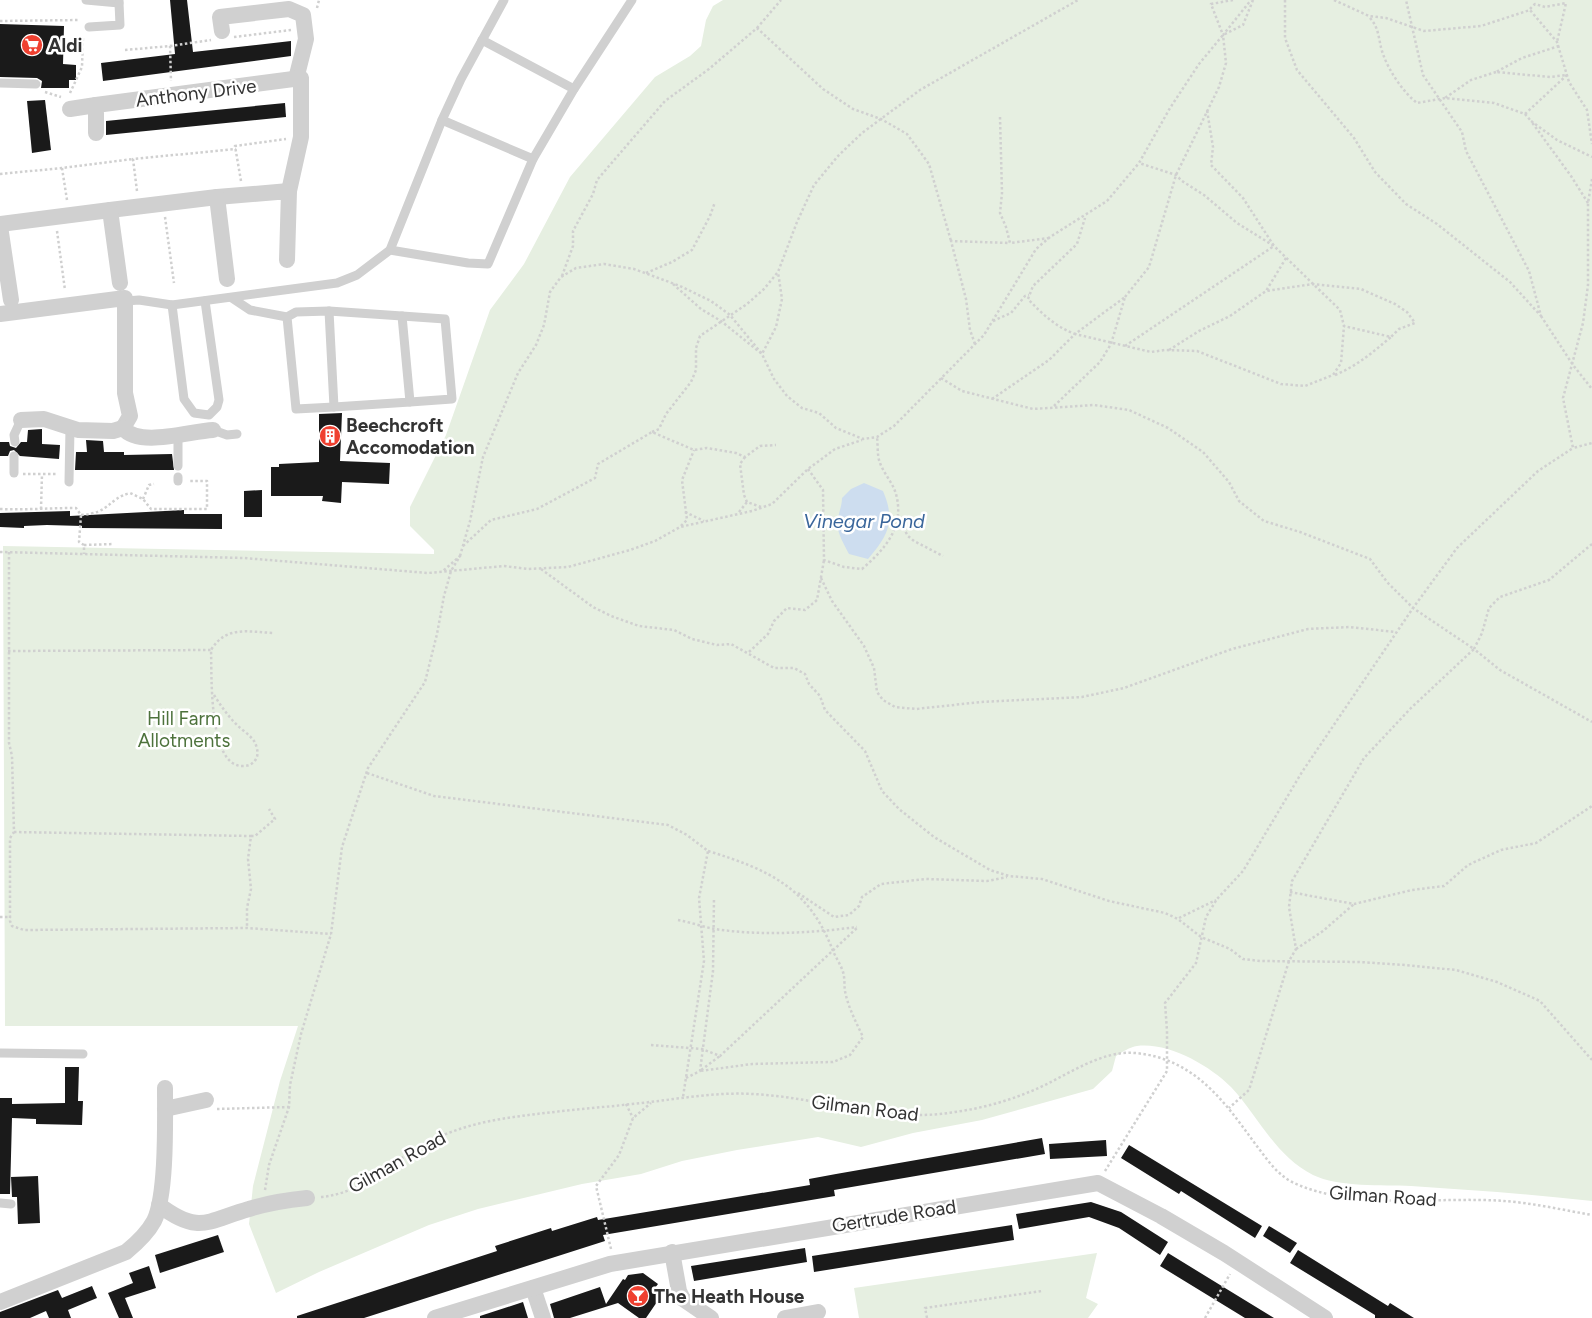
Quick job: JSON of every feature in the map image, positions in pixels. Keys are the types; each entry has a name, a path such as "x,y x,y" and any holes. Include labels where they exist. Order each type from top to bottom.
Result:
{"street":[{"path":"219,29 289,9 303,15 306,39 296,79 301,78 301,137 289,191 288,260"},
{"name":"Anthony Drive","path":"70,109 296,79"},
{"path":"96,105 96,133"},
{"path":"11,300 0,225 138,206 289,191"},
{"path":"217,197 227,279"},
{"path":"110,210 120,283"},
{"path":"0,314 126,298 125,393 130,416 123,428 113,431 44,419 21,420"},
{"path":"123,428 127,434 139,438 178,436 192,431 213,430"},
{"path":"0,1302 126,1252 146,1234 154,1220 159,1205 165,1088"},
{"path":"165,1109 206,1100"},
{"path":"1098,1182 1161,1216 1237,1261 1325,1318"},
{"name":"Gertrude Road","path":"435,1318 615,1263 1098,1182"},
{"path":"159,1205 178,1219 206,1223 270,1203 307,1198"},
{"path":"672,1252 679,1291 683,1299 710,1318"},
{"path":"533,1288 543,1318"},
{"path":"785,1318 818,1312"}],"lane":[{"path":"86,0 119,1 120,25 86,27"},
{"path":"126,301 139,300 172,306 337,283 357,275 390,250 442,120 504,0"},
{"path":"390,250 468,263 488,264 533,159 574,89 632,0"},
{"path":"482,40 574,89"},
{"path":"0,83 36,84"},
{"path":"442,120 533,159"},
{"path":"232,298 250,310 287,317 296,312 328,311 445,319 452,398 334,408 296,409 287,317"},
{"path":"172,306 184,399 194,413 208,415 218,407 219,400 205,301"},
{"path":"328,311 334,408"},
{"path":"402,316 410,402"},
{"path":"15,442 14,435 21,420"},
{"path":"69,478 75,425"},
{"path":"213,430 227,435 237,434"},
{"path":"178,436 178,466"},
{"path":"14,456 15,473"},
{"path":"0,1054 83,1054"},
{"path":"0,1203 11,1204"}],"path":[{"path":"270,1203 265,1192 269,1165 289,1107 290,1085 301,1034 331,934 342,847 367,773 425,682 451,571 460,556 483,457 518,373 536,345 544,325 550,292 561,277 570,258 573,231 593,194 597,180 665,101 709,69 758,28 781,0"},
{"path":"462,548 491,520 537,509 572,492 595,478 598,464 659,429 666,414 692,382 696,370 696,348 700,336 730,316 764,289 778,272 797,222 814,185 838,156 862,132 920,90 966,62 1078,0"},
{"path":"992,399 1049,360 1075,334 1125,297 1149,267 1176,175 1219,87 1226,63 1223,35 1211,4 1233,0"},
{"path":"1223,35 1243,25 1252,0"},
{"path":"0,552 244,558 428,573 504,566 568,567 630,550 655,541 680,527 772,504 808,469 835,449 864,439 877,437 894,426 975,344 994,321 997,311 1036,249 1050,237 1107,201 1139,163 1170,108 1198,64 1252,0"},
{"path":"1285,0 1285,38 1297,70 1354,138 1375,172 1406,204 1437,224 1510,282 1540,316 1573,365 1592,389"},
{"path":"1334,0 1368,16 1386,18 1424,30 1481,26 1530,10 1539,0"},
{"path":"1406,0 1423,76 1462,132 1466,151 1529,271 1540,316"},
{"path":"1535,4 1545,7 1566,1 1557,42"},
{"path":"1530,10 1559,46 1568,82 1588,110 1592,144"},
{"path":"1368,16 1376,24 1387,63 1410,98 1417,103 1445,98 1471,80 1496,72 1522,58 1559,46"},
{"path":"0,21 84,20 86,27"},
{"path":"126,50 170,46 219,29 306,28"},
{"path":"758,28 823,89 854,109 881,119 906,134 929,164 966,299 970,330 975,344"},
{"path":"36,84 38,89 60,97 67,96 82,67 83,35"},
{"path":"170,46 172,96"},
{"path":"1496,72 1550,77 1567,74"},
{"path":"1524,114 1567,74"},
{"path":"1445,98 1494,103 1524,114 1572,176 1588,204"},
{"path":"1207,110 1213,147 1212,165 1243,198 1274,246 1340,310 1344,326 1341,363 1334,376"},
{"path":"1000,117 1002,193 1000,213 1010,243"},
{"path":"1531,121 1557,140 1592,157"},
{"path":"243,195 235,146 301,137"},
{"path":"0,174 236,149"},
{"path":"133,159 138,206"},
{"path":"1139,163 1176,175 1182,181 1204,194 1237,224 1274,246"},
{"path":"62,168 62,216 67,305"},
{"path":"1573,448 1563,398 1583,323 1588,285 1588,204 1592,179"},
{"path":"645,273 672,262 692,250 710,216 715,202"},
{"path":"164,203 174,283"},
{"path":"1086,216 1077,244 1033,286 1028,299 1046,317 1064,330 1075,334 1151,352 1169,350 1197,351 1281,384 1305,386 1349,369 1370,356 1400,329 1415,323 1407,312 1361,289 1313,284 1266,291"},
{"path":"951,241 1010,243 1050,237"},
{"path":"1124,347 1274,246"},
{"path":"1169,350 1199,331 1230,316 1266,291 1286,258"},
{"path":"561,277 576,268 604,264 645,273 711,301 730,316 762,354 774,380 786,396 802,408 819,413 836,428 864,439"},
{"path":"762,354 776,327 782,299 778,272"},
{"path":"670,282 701,309 720,321 762,354"},
{"path":"994,321 1011,313 1025,296 1030,295"},
{"path":"1053,407 1100,362 1111,344 1125,297"},
{"path":"1344,326 1391,337"},
{"path":"941,378 962,391 1033,409 1094,405 1129,410 1168,428 1202,452 1229,482 1239,501 1264,521 1308,534 1370,559 1387,582 1413,608 1500,670 1592,722"},
{"path":"652,432 694,450 707,448 736,453 745,457"},
{"path":"824,560 844,567 862,569 880,554 894,535 898,519 896,494 879,462 877,437"},
{"path":"1098,1182 1167,1071 1165,1003 1196,962 1206,917 1217,899 1243,872 1302,772 1413,608 1457,548 1501,504 1538,471 1573,448 1592,442"},
{"path":"761,507 747,502 744,495 740,464 745,457 760,446 776,445"},
{"path":"680,527 686,520 682,480 694,450"},
{"path":"748,652 768,634 774,621 787,608 805,610 817,600 824,560 823,490 808,469"},
{"path":"15,473 69,478"},
{"path":"41,509 42,474"},
{"path":"81,515 103,511 116,499 130,493 143,499 151,509 207,509 207,481 189,481"},
{"path":"143,499 149,485 154,484"},
{"path":"738,513 747,502"},
{"path":"0,509 76,508 81,515 79,542 84,545 113,544"},
{"path":"686,512 706,522"},
{"path":"898,519 908,536 914,541 943,556"},
{"path":"1296,949 1289,907 1292,881 1364,758 1411,708 1474,650 1482,633 1489,608 1500,597 1549,580 1592,544"},
{"path":"84,545 84,554"},
{"path":"9,552 9,743 12,756 14,832 10,838 10,917 12,926 24,930 247,928 331,934"},
{"path":"443,572 460,556"},
{"path":"541,568 593,606 611,616 639,626 674,630 692,639 717,645 731,644 774,668 794,668 805,674 820,696 825,710 865,752 882,791 899,810 934,837 990,870 1009,876 1042,879 1108,901 1165,913 1178,919 1201,937 1230,949 1242,959 1405,965 1456,970 1498,982 1540,1001 1592,1060"},
{"path":"821,578 832,601 864,646 874,668 877,692 883,700 896,707 909,709 981,702 1082,696 1124,688 1232,650 1308,629 1349,627 1397,632"},
{"path":"214,696 225,712 254,741 258,754 255,762 248,766 238,766 228,761 222,752 216,724 214,696 211,650 216,640 224,634 233,632 274,633"},
{"path":"8,651 211,650"},
{"path":"367,773 434,796 668,825 687,835 708,851 754,865 834,917 849,915 859,906 862,897 881,884 926,879 986,881 1009,876"},
{"path":"1290,892 1354,904 1412,890 1444,886 1468,865 1501,850 1536,843 1592,806"},
{"path":"14,832 255,836 275,819 268,809"},
{"path":"247,928 247,908 252,889 248,859 251,836"},
{"path":"683,1097 704,961 699,898 708,851"},
{"path":"700,1071 752,1064 802,1062 816,1064 833,1062 850,1055 864,1037 851,1012 845,992 843,972 825,930 794,890"},
{"path":"700,1071 713,971 714,899"},
{"path":"1178,919 1217,899"},
{"path":"1230,1108 1249,1090 1289,961 1296,949 1323,931 1354,904"},
{"path":"0,918 10,917"},
{"path":"678,920 714,929 788,932 858,927 720,1056 700,1071 686,1078"},
{"path":"651,1045 690,1048 720,1056"},
{"name":"Gilman Road","path":"307,1198 332,1196 356,1187 430,1141 467,1126 500,1119 683,1097 751,1093 886,1114 934,1116 1004,1102 1110,1055 1135,1053 1168,1062 1194,1075 1214,1090 1230,1108 1273,1167 1292,1182 1324,1193 1372,1199 1504,1201 1592,1214"},
{"path":"206,1100 210,1109 289,1107"},
{"path":"615,1263 596,1189 619,1155 633,1118 652,1102"},
{"path":"626,1104 633,1118"},
{"path":"1205,1318 1237,1261"},
{"path":"927,1318 925,1308 1042,1291"}],"green space":[{"name":"Hill Farm Allotments","path":"723,0 1592,0 1592,1201 1456,1189 1361,1185 1323,1179 1300,1167 1288,1157 1268,1135 1231,1087 1200,1063 1175,1051 1149,1046 1137,1046 1116,1056 1112,1071 1093,1089 982,1120 913,1133 861,1147 818,1137 737,1150 682,1161 641,1174 582,1184 478,1209 429,1225 319,1272 276,1293 249,1224 253,1186 280,1081 298,1026 5,1026 3,546 434,554 434,550 410,526 410,507 446,435 490,310 524,264 570,177 655,77 690,56 701,46 706,20 713,6"},
{"path":"1097,1253 1086,1298 1098,1304 1088,1318 859,1318 854,1288"}],"water":[{"name":"Vinegar Pond","path":"864,483 883,491 889,511 888,528 885,535 868,559 849,554 840,537 837,523 842,498 851,489"}],"building":[{"path":"170,0 187,0 193,52 291,41 291,56 103,81 101,63 175,54"},
{"name":"Aldi","path":"0,24 64,26 63,64 76,65 76,80 69,80 69,88 41,88 42,81 37,78 0,77"},
{"path":"45,100 51,150 32,153 27,101"},
{"path":"285,103 286,117 106,135 106,121"},
{"name":"Beechcroft Accomodation","path":"342,413 340,461 390,463 389,484 342,482 341,503 322,501 323,496 271,496 271,467 279,467 279,464 319,462 319,414"},
{"path":"42,429 42,444 60,445 59,459 20,456 14,450 10,451 8,456 0,456 0,442 9,442 10,446 16,448 21,442 27,442 28,430"},
{"path":"86,440 103,441 104,452 124,452 124,455 172,454 174,470 75,470 76,452 87,452"},
{"path":"262,490 262,517 244,517 244,491"},
{"path":"184,510 184,514 222,514 222,529 82,528 82,526 47,525 24,526 24,528 0,527 0,513 70,511 70,516"},
{"path":"65,1067 79,1067 78,1101 83,1101 82,1125 36,1124 36,1119 12,1118 10,1194 0,1194 0,1098 12,1098 12,1104 65,1103"},
{"path":"1042,1138 1045,1154 834,1190 835,1196 603,1235 605,1241 364,1318 297,1318 297,1316 497,1251 495,1246 551,1228 552,1231 597,1217 598,1220 810,1185 809,1179"},
{"path":"1106,1140 1107,1156 1050,1159 1049,1144"},
{"path":"1129,1145 1262,1226 1255,1238 1181,1191 1179,1194 1121,1158"},
{"path":"38,1176 40,1223 18,1224 17,1197 12,1197 11,1177"},
{"path":"1091,1202 1121,1212 1168,1242 1160,1255 1119,1228 1089,1217 1019,1229 1016,1214"},
{"path":"1012,1225 1014,1240 814,1272 812,1256"},
{"path":"1269,1226 1297,1243 1290,1253 1263,1236"},
{"path":"218,1235 224,1252 160,1273 155,1255"},
{"path":"805,1248 807,1262 694,1281 691,1266"},
{"path":"1298,1250 1388,1306 1390,1303 1414,1318 1375,1318 1375,1315 1290,1263"},
{"path":"1168,1253 1274,1318 1245,1318 1160,1266"},
{"path":"149,1266 156,1288 125,1298 133,1318 119,1318 108,1293 133,1283 129,1273"},
{"path":"643,1273 658,1284 655,1288 659,1291 656,1296 659,1299 646,1318 639,1318 618,1303 570,1318 554,1318 550,1304 600,1287 606,1304 623,1279 625,1280 628,1275"},
{"path":"92,1286 97,1298 68,1310 71,1318 49,1318 46,1311 30,1318 0,1318 0,1312 58,1290 62,1298"},
{"path":"523,1302 528,1318 480,1318 480,1316"}],"place":[{"name":"Aldi","path":"32,45"},
{"name":"Beechcroft Accomodation","path":"330,436"},
{"name":"The Heath House","path":"638,1296"}]}
